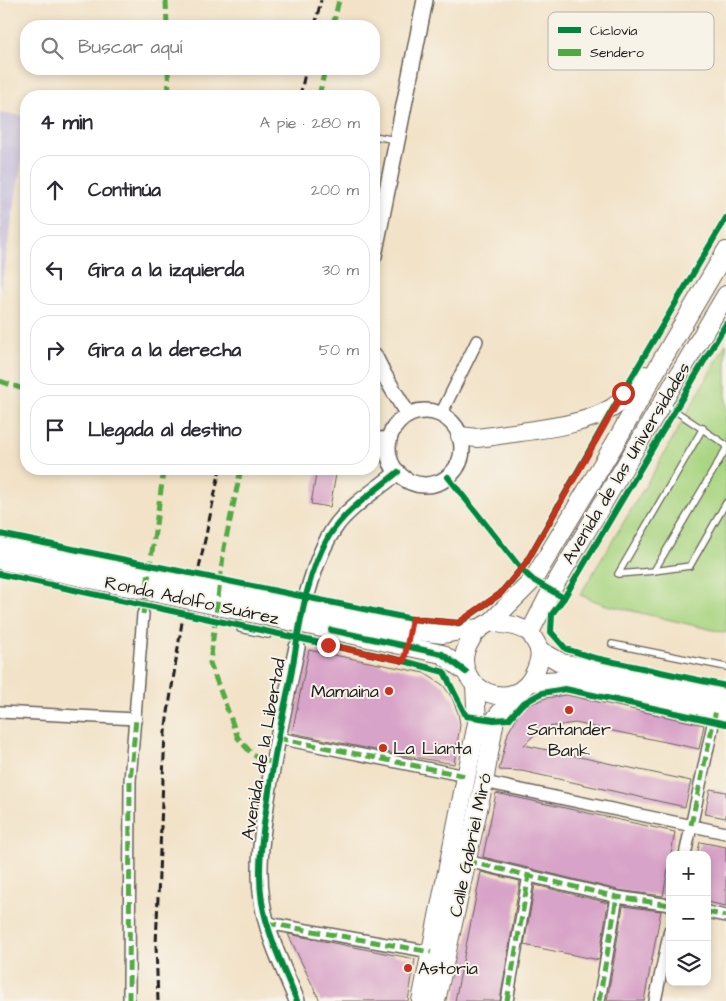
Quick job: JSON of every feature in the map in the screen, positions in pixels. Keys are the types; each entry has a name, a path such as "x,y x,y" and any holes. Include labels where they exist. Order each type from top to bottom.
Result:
{"main road":[{"path":"380,227 425,0"},
{"name":"Avenida de las Universidades","path":"485,625 533,580 614,445 726,251"},
{"name":"Avenida de las Universidades","path":"530,632 551,591 726,295"},
{"path":"460,436 477,438 493,436 594,418 614,407 662,360"},
{"path":"380,368 408,415"},
{"path":"430,411 441,414 456,427 460,436 461,459 456,469 448,477 436,483 422,484 409,481 398,472 392,462 389,451 393,430 408,415 430,411"},
{"path":"308,591 320,553 339,523 353,508 398,472"},
{"name":"Ronda Adolfo Suárez","path":"0,546 126,579 333,622 442,654 470,679"},
{"name":"Ronda Adolfo Suárez","path":"0,560 126,579"},
{"name":"Ronda Adolfo Suárez","path":"333,622 443,634 485,625"},
{"path":"485,625 515,626 530,632 539,650 538,663 531,682 524,689 515,694 503,696 492,694 470,679 464,655 471,638 485,625"},
{"name":"Avenida de la Libertad","path":"297,647 278,738 260,846 260,883 267,923 278,956 298,1001"},
{"path":"539,650 562,663 723,707"},
{"name":"Calle Gabriel Miró","path":"421,1001 477,723 470,679"},
{"path":"531,682 561,680 581,682 723,707"},
{"name":"Calle Gabriel Miró","path":"436,1001 484,782 494,719 515,694"}],"street":[{"path":"441,414 477,341"},
{"path":"380,438 390,439"},
{"path":"129,1001 130,781 144,614"},
{"path":"686,851 723,707"},
{"path":"0,712 136,720"},
{"path":"278,738 466,776"},
{"path":"484,782 726,833"},
{"path":"467,861 617,897 666,904"},
{"path":"507,1001 529,875"},
{"path":"599,1001 617,897"},
{"path":"711,913 726,916"},
{"path":"267,923 431,952"},
{"path":"655,1001 668,941"}],"lane":[{"path":"380,137 398,141"},
{"path":"662,402 726,445"},
{"path":"702,428 618,574 654,572 690,566 726,503"},
{"path":"654,572 726,449"},
{"path":"240,630 268,635"},
{"path":"612,644 726,667"}],"shaded area":[{"path":"0,113 20,115 20,171 0,292"}],"green space":[{"path":"726,344 726,633 603,604 580,595 656,468"}],"building":[{"path":"316,475 336,475 330,507 311,504"},
{"path":"309,650 424,673 443,685 452,698 460,725 454,764 292,733"},
{"path":"566,695 704,725 699,749 575,723 541,728 524,745 691,781 685,807 522,771 499,770 508,733 522,708 546,698"},
{"path":"710,789 726,792 726,818 705,814"},
{"path":"496,793 675,832 671,851 666,851 666,880 663,896 618,890 483,857"},
{"path":"700,842 726,847 726,906 711,903 711,851 698,851"},
{"path":"481,872 520,881 500,1001 455,1001"},
{"path":"535,885 608,903 599,960 524,945"},
{"path":"623,906 661,911 644,1001 607,1001"},
{"path":"288,934 415,959 408,1001 320,1001"}],"tunnel":[{"path":"297,647 303,614"}],"railway":[{"path":"316,20 321,0"},
{"path":"301,90 305,75"},
{"path":"199,568 219,475"},
{"path":"158,1001 156,945 165,732 182,622"}],"marked path":[{"path":"166,0 167,20"},
{"path":"334,20 339,0"},
{"path":"168,75 169,90"},
{"path":"320,90 324,75"},
{"path":"0,381 20,388"},
{"path":"143,614 163,475"},
{"path":"240,475 224,548 210,663 238,738 252,754 266,761 273,762"},
{"path":"691,825 716,710"},
{"path":"129,1001 130,781 136,719"},
{"path":"278,738 466,776"},
{"path":"467,861 617,897 666,904"},
{"path":"507,1001 529,875"},
{"path":"599,1001 617,897"},
{"path":"711,913 726,916"},
{"path":"267,923 431,952"}],"cycle path":[{"path":"0,534 412,619 459,623 500,594 526,563 614,407 726,218"},
{"path":"726,324 564,598 552,614 551,632 566,649 595,658 726,686"},
{"path":"297,1001 268,927 261,890 260,865 262,841 277,742 308,588 321,552 329,536 344,517 398,472"},
{"path":"448,477 522,570 533,580 564,598"},
{"path":"0,574 404,661 444,672 466,716 494,720 509,719 522,704 542,693 565,689 726,724"},
{"path":"331,630 442,654 466,672"}],"place":[{"name":"Mamaina","path":"389,691"},
{"name":"Santander Bank","path":"569,710"},
{"name":"La Lianta","path":"383,748"},
{"name":"Astoria","path":"408,968"}],"route":[{"path":"328,645 404,661 412,619 458,623 500,594 526,563 623,393"}]}
